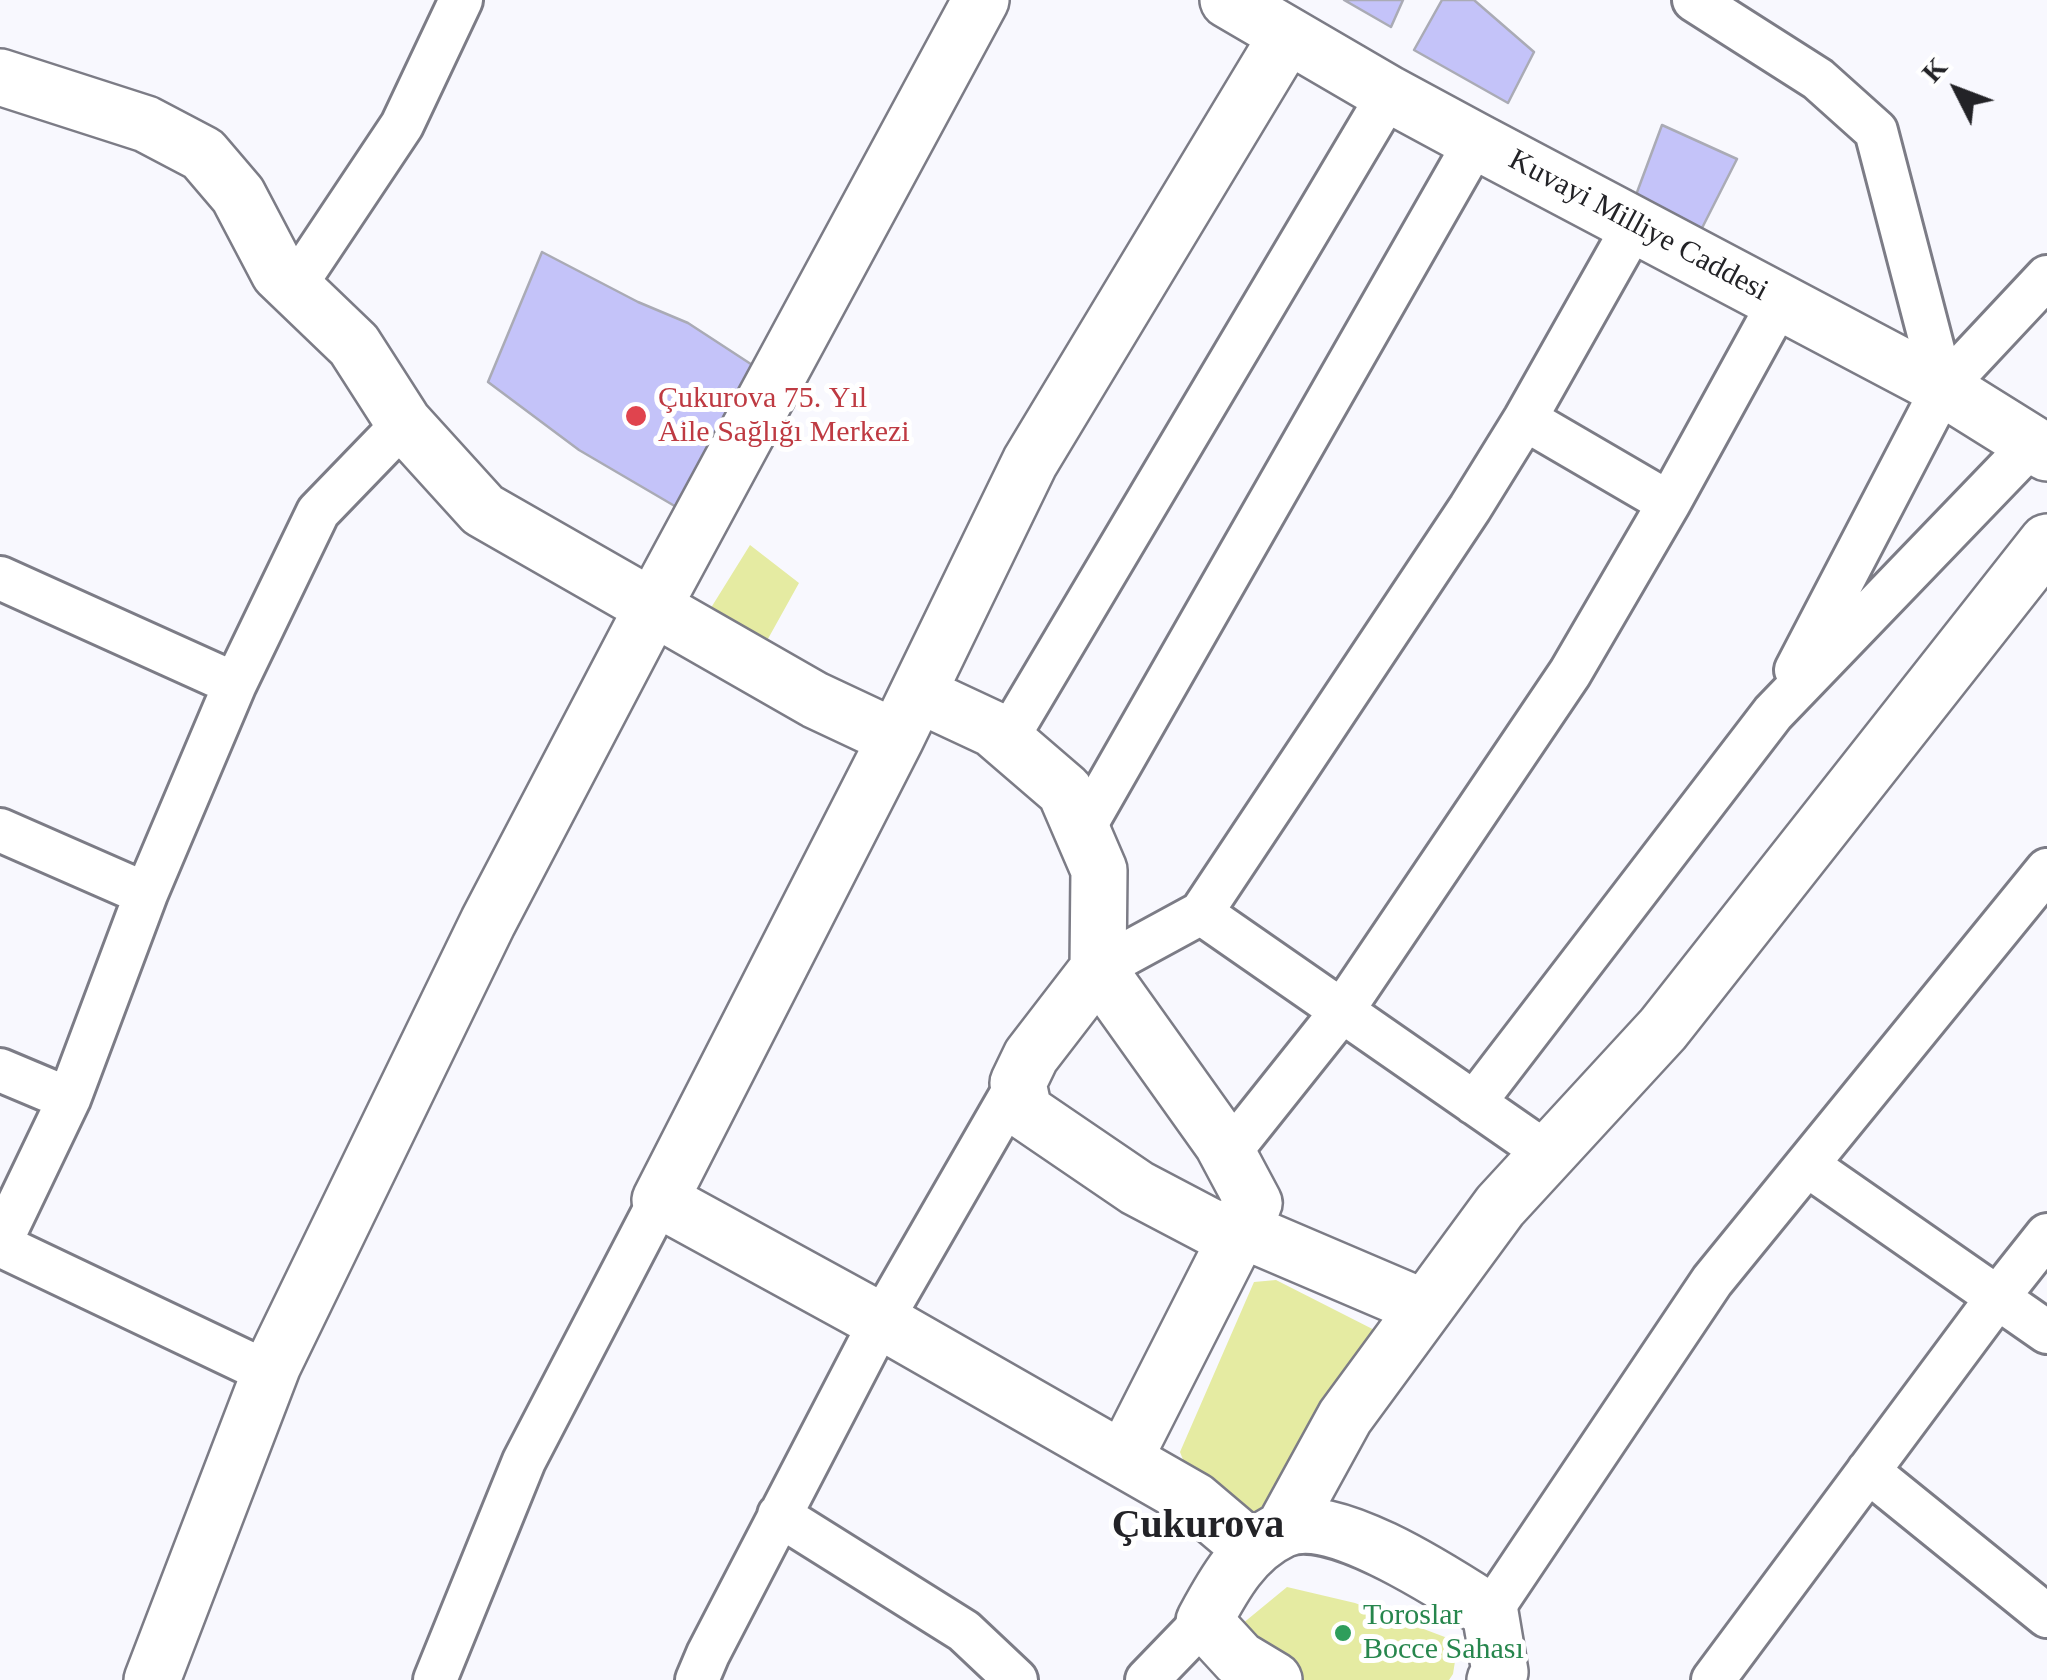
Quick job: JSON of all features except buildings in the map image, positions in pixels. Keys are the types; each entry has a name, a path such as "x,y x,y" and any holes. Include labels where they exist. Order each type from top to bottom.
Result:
{"street":[{"path":"294,287 402,125 461,0"},
{"path":"152,1680 270,1373 488,922 653,607 981,0"},
{"name":"Kuvayi Milliye Caddesi","path":"1228,0 1389,94 1943,388 2039,449"},
{"path":"1694,0 1818,79 1876,132 1943,388"},
{"path":"435,1680 524,1461 907,716 1030,462 1287,36"},
{"path":"0,77 146,124 202,154 238,195 279,273 354,346 404,422 483,510 816,700 994,729 1065,791 1099,870 1098,970 1228,1154 1254,1203 1124,1458"},
{"path":"1006,740 1389,94"},
{"path":"1082,831 1476,141"},
{"path":"696,1680 881,1321 1031,1056 1098,970 1202,912 1470,508 1635,224"},
{"path":"1773,714 1943,388 2047,277"},
{"path":"1228,1154 1342,1011 1570,673 1780,301"},
{"path":"1525,419 1669,503"},
{"path":"270,1373 0,1244 69,1099 146,894 235,684 318,512 404,422"},
{"path":"1474,1103 1773,714 2039,449"},
{"path":"1147,1680 1204,1622 1230,1575 1269,1539 1345,1417 1500,1206 1663,1029 2047,542"},
{"path":"0,578 235,684"},
{"path":"0,830 146,894"},
{"path":"1490,1612 1712,1282 2047,870"},
{"path":"1202,912 1548,1154"},
{"path":"0,1070 69,1099"},
{"path":"1018,1083 1024,1111 1138,1188 1212,1228 1240,1229 1426,1308"},
{"path":"1806,1165 2047,1332"},
{"path":"660,1200 1269,1539 1318,1525 1373,1544 1438,1579 1490,1612 1504,1677"},
{"path":"1713,1680 2047,1234"},
{"path":"1868,1471 2047,1616"},
{"path":"780,1515 964,1631 1016,1680"},
{"path":"1204,1622 1239,1659 1274,1680"}],"green space":[{"path":"750,545 799,583 764,646 709,611"},
{"path":"1276,1280 1400,1343 1266,1528 1189,1475 1180,1452 1254,1282"},
{"name":"Toroslar Bocce Sahası","path":"1287,1587 1355,1603 1458,1642 1453,1674 1449,1680 1299,1680 1242,1624"}],"place":[{"name":"Çukurova 75. Yıl Aile Sağlığı Merkezi","path":"636,416"},
{"name":"Toroslar Bocce Sahası","path":"1343,1633"}],"district":[{"name":"Çukurova","path":"1198,1527"}]}
